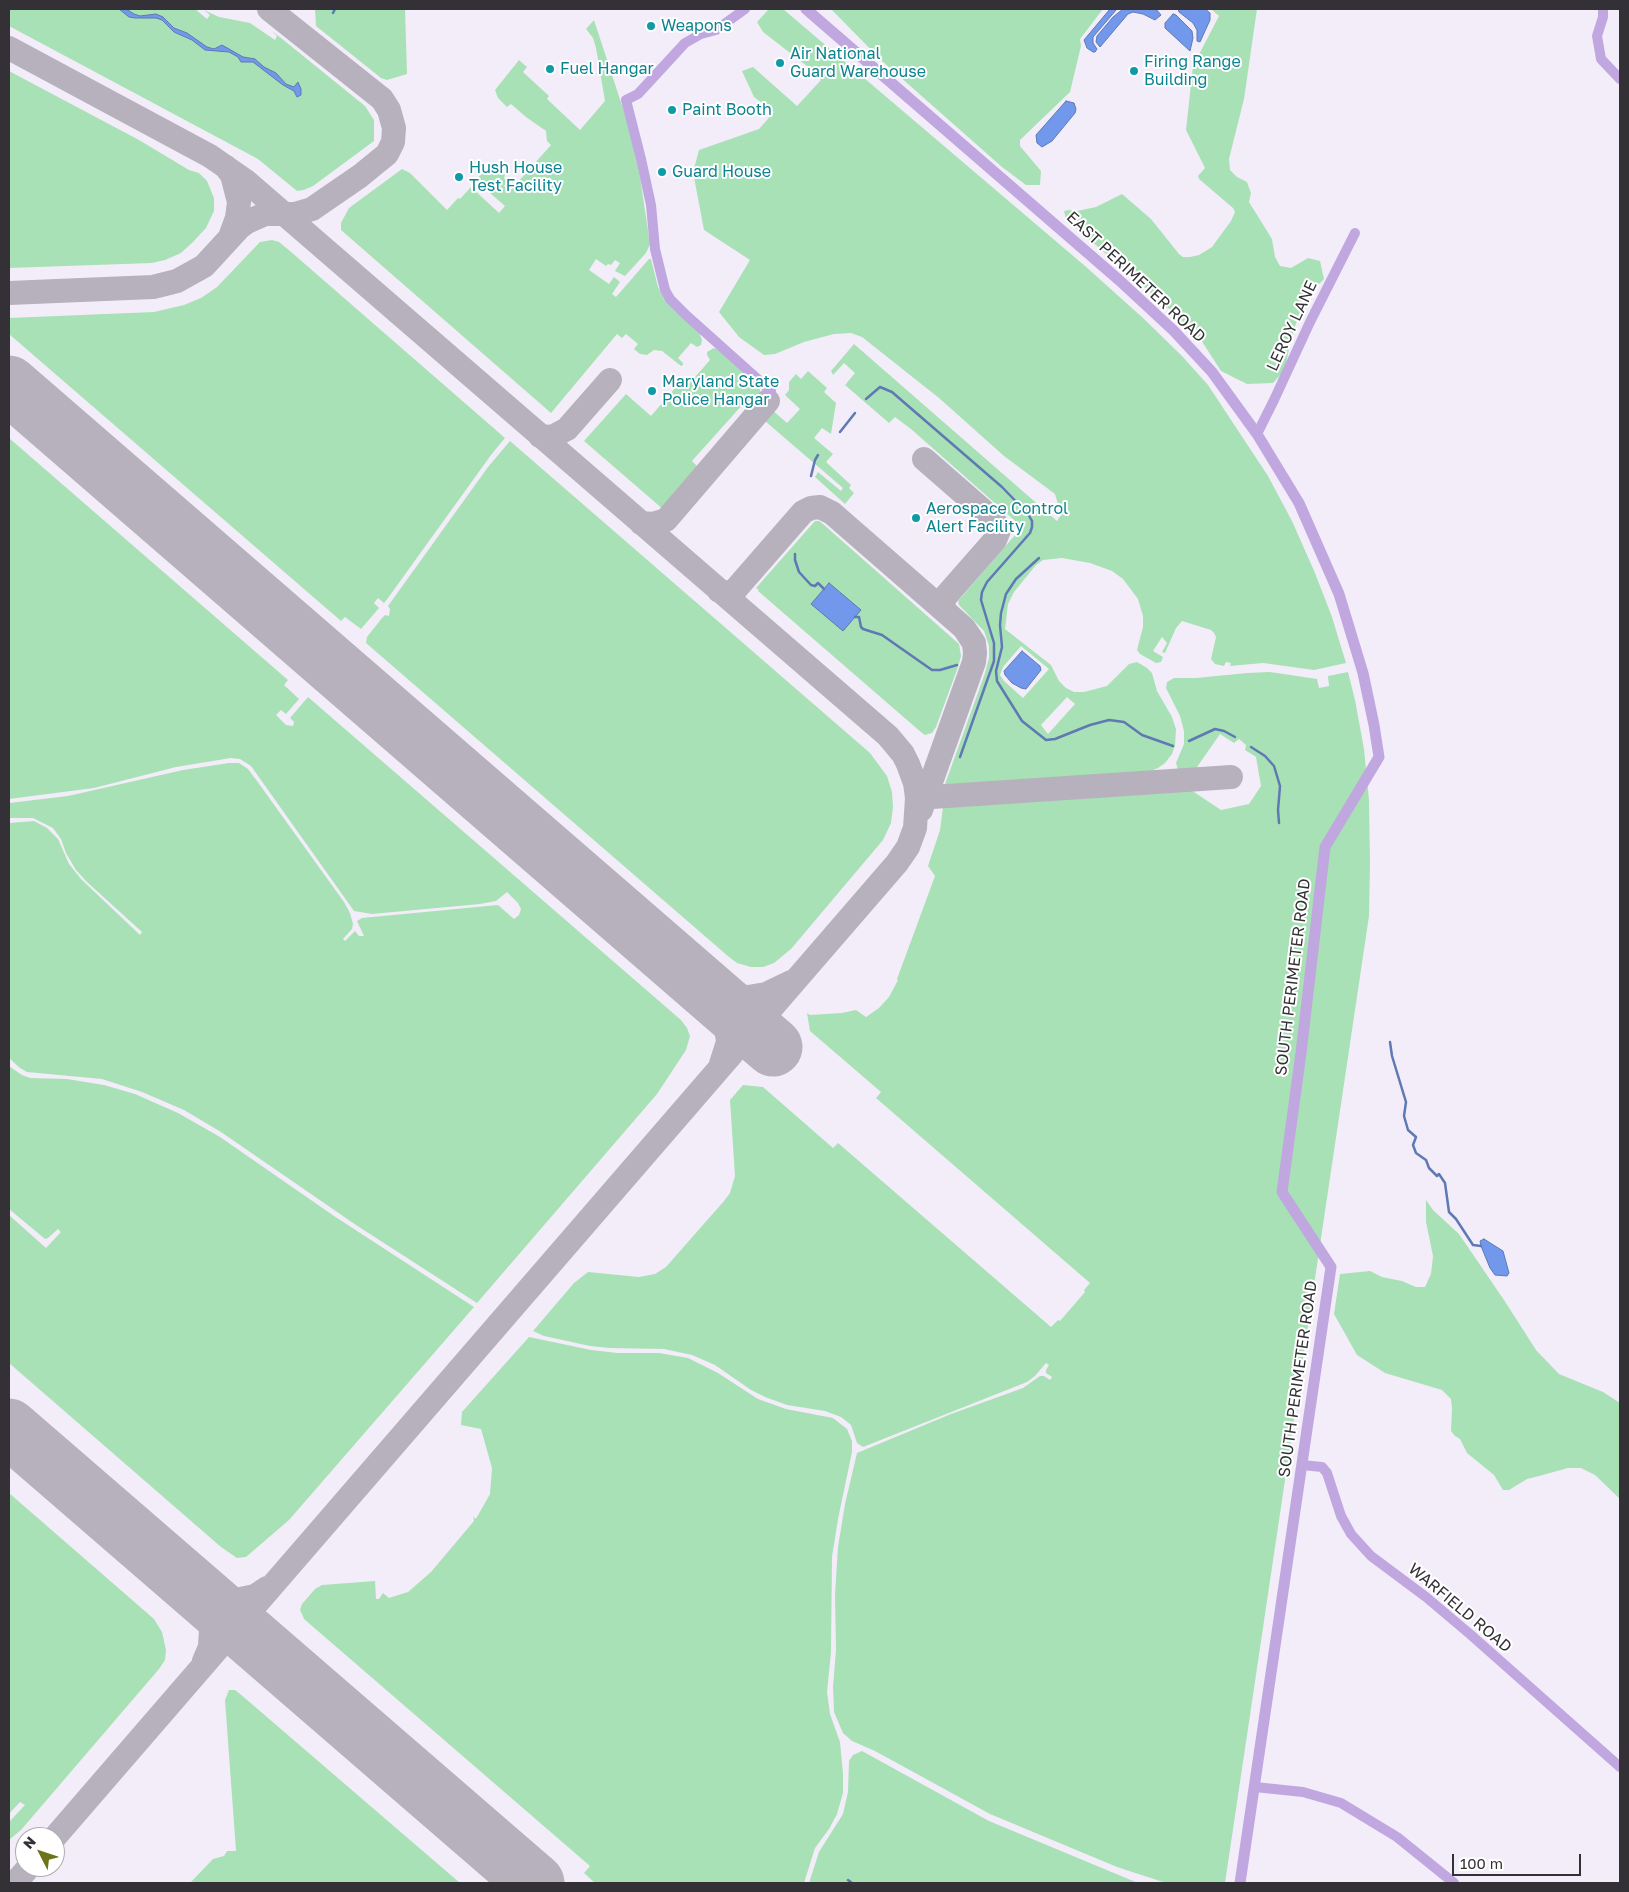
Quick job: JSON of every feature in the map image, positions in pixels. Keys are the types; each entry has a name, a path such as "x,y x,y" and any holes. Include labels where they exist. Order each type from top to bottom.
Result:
{"street":[{"path":"745,9 716,30 701,34 685,43 638,94 626,100 642,159 655,249 665,290 670,299 686,315 771,391"},
{"name":"EAST PERIMETER ROAD","path":"806,9 1159,316 1212,372 1257,434 1299,503 1339,594 1363,673 1379,757"},
{"path":"1603,9 1603,17 1597,36 1601,59 1620,79"},
{"name":"LEROY LANE","path":"1257,434 1355,233"},
{"name":"SOUTH PERIMETER ROAD","path":"1240,1883 1331,1267 1282,1192 1325,847 1379,757"},
{"name":"WARFIELD ROAD","path":"1302,1465 1322,1467 1327,1473 1343,1521 1359,1544 1371,1556 1456,1622 1620,1767"},
{"path":"1255,1787 1303,1792 1341,1803 1397,1837 1454,1883"}],"green space":[{"path":"9,9 195,9 207,19 210,15 204,10 219,17 250,23 275,40 277,36 272,31 365,106 374,120 374,141 313,186 297,191 258,159 9,26"},
{"path":"315,9 405,9 407,74 387,80 381,78 316,26"},
{"path":"769,9 783,9 1085,266 1182,356 1208,385 1268,476 1292,521 1315,573 1332,617 1346,663 1314,670 1263,663 1230,666 1231,663 1226,662 1224,666 1215,664 1211,659 1216,637 1214,633 1211,630 1182,621 1176,628 1165,653 1162,652 1167,643 1162,637 1153,651 1163,657 1161,662 1156,663 1140,654 1137,650 1143,627 1143,616 1138,599 1123,579 1112,571 1090,563 1062,558 1043,560 1036,565 1014,592 1008,604 1005,629 1051,665 1059,681 1066,688 1074,692 1084,692 1107,686 1129,664 1137,662 1147,668 1152,673 1157,691 1172,717 1176,729 1175,746 1172,754 1158,768 1141,775 953,789 944,787 989,658 989,646 984,631 959,605 958,601 1022,527 911,429 895,417 889,423 845,385 855,373 844,363 833,375 831,371 854,344 1057,521 1061,515 1055,494 1004,456 939,398 862,337 851,333 834,334 804,342 775,354 764,355 739,337 719,312 750,260 704,230 693,172 699,150 759,129 774,112 754,97 742,71 753,67 797,106 821,80 807,66 763,32 757,22","holes":["1021,646 1049,669 1023,698 1000,675 1003,667","1067,697 1075,704 1048,734 1041,725"]},
{"path":"831,9 1103,9 1080,39 1081,46 1070,92 1020,140 1020,146 1041,171 1040,185 1026,185 1002,167 882,61"},
{"path":"1211,9 1257,9 1244,99 1229,159 1230,170 1237,177 1247,182 1251,193 1249,202 1272,239 1275,257 1280,266 1291,268 1308,258 1320,261 1324,279 1313,290 1301,309 1291,338 1285,370 1273,383 1247,384 1221,371 1201,340 1174,313 1066,219 1064,211 1077,211 1096,207 1122,194 1151,219 1183,257 1199,255 1212,247 1231,221 1235,212 1233,208 1199,179 1198,176 1205,168 1186,130 1193,66 1219,16"},
{"path":"594,20 629,127 640,177 650,244 646,253 625,276 615,271 620,263 615,260 611,265 608,264 606,266 596,259 589,270 609,284 614,277 620,282 612,294 616,297 651,259 658,287 664,299 699,332 702,340 701,345 697,347 691,343 678,358 683,363 681,366 662,351 654,350 647,355 640,354 634,349 638,344 626,334 622,338 617,334 551,413 341,230 341,223 349,208 402,169 410,173 447,210 471,187 499,213 505,206 475,180 493,164 505,175 504,178 507,182 504,186 510,191 551,145 547,141 546,131 511,104 507,107 498,98 495,90 519,60 527,67 523,72 549,96 547,99 580,130 605,101 596,48 593,38 586,29"},
{"path":"9,71 139,140 189,170 199,173 207,181 214,198 214,211 206,228 181,253 152,263 9,268"},
{"path":"272,240 279,242 290,251 505,438 388,598 384,603 378,598 374,603 379,608 361,629 345,617 341,621 9,334 9,318 154,312 184,305 201,298 217,287 260,242"},
{"path":"714,348 720,350 759,386 761,394 758,399 764,404 764,407 759,413 764,417 771,409 787,423 800,409 785,395 789,390 789,382 796,374 801,379 808,371 827,388 824,392 836,403 831,434 822,428 814,438 833,454 826,462 851,485 849,488 854,493 845,504 815,477 818,472 841,491 843,488 744,403 692,461 700,469 664,510 584,441 626,394 651,416 681,381 688,385 710,360 707,352"},
{"path":"9,438 288,680 284,685 299,699 286,714 281,710 276,715 286,725 293,726 294,722 290,718 308,697 681,1020 687,1028 690,1036 686,1050 657,1094 477,1303 356,1225 221,1132 184,1110 142,1092 102,1079 27,1072 9,1058 9,823 34,821 47,828 58,839 69,864 81,879 140,935 142,932 76,870 66,853 61,839 53,828 33,818 9,818 9,803 68,796 183,770 239,763 248,769 344,902 353,924 352,929 343,939 345,941 355,931 359,936 364,936 357,921 362,918 498,905 514,919 519,915 521,909 507,892 496,901 480,904 372,914 354,911 251,766 240,759 231,758 176,767 94,788 9,799"},
{"path":"510,441 870,753 887,776 892,792 893,807 891,823 883,840 791,949 774,963 763,967 751,967 737,963 729,957 366,643 367,637 382,618 385,615 389,616 390,609 388,606 488,467"},
{"path":"815,521 823,524 959,644 961,656 958,667 936,727 932,733 925,735 922,733 756,588"},
{"path":"1270,672 1317,679 1319,688 1329,686 1328,676 1348,672 1364,749 1369,800 1369,916 1225,1883 1166,1883 1117,1867 990,1814 875,1751 852,1741 843,1733 834,1712 835,1595 838,1547 845,1504 857,1453 951,1414 1023,1388 1040,1376 1050,1380 1052,1377 1046,1373 1049,1365 1046,1363 1027,1382 863,1447 857,1443 851,1425 841,1417 825,1411 787,1405 765,1397 751,1390 715,1365 692,1355 664,1349 590,1346 544,1336 533,1331 574,1283 588,1272 639,1277 655,1274 666,1267 724,1201 730,1193 735,1176 730,1100 743,1085 763,1087 833,1148 838,1143 1051,1327 1058,1320 1060,1321 1085,1292 1084,1290 1090,1283 876,1098 881,1092 810,1031 807,1013 810,1015 856,1010 866,1017 879,1008 889,997 898,980 935,876 928,866 940,830 945,804 1185,786 1221,810 1249,804 1261,786 1256,757 1245,750 1246,745 1239,739 1234,743 1220,734 1195,770 1181,772 1178,770 1176,763 1184,744 1184,731 1180,716 1166,688 1167,682 1174,678"},
{"path":"9,1066 30,1078 67,1079 104,1085 135,1094 178,1113 220,1137 334,1216 474,1307 289,1520 246,1557 237,1558 221,1547 9,1363 9,1215 46,1248 61,1232 58,1229 45,1239 9,1209"},
{"path":"1426,1200 1433,1210 1459,1234 1536,1350 1559,1374 1603,1392 1620,1403 1620,1499 1595,1475 1581,1468 1568,1468 1527,1479 1509,1490 1503,1490 1494,1475 1467,1453 1460,1439 1451,1431 1451,1399 1442,1390 1385,1373 1357,1355 1334,1314 1340,1274 1370,1271 1382,1277 1402,1281 1416,1287 1425,1287 1431,1274 1433,1256 1426,1222"},
{"path":"529,1337 591,1350 618,1353 659,1353 688,1358 718,1373 758,1399 786,1409 833,1418 847,1429 852,1441 852,1452 832,1557 831,1652 827,1692 830,1714 840,1742 843,1793 837,1814 815,1848 804,1883 595,1883 584,1873 590,1866 304,1619 300,1610 302,1604 315,1589 322,1585 375,1581 376,1599 379,1599 383,1593 389,1598 408,1592 431,1572 474,1521 473,1516 475,1519 477,1517 490,1494 492,1468 481,1429 461,1425 462,1412"},
{"path":"9,1493 154,1619 162,1632 166,1650 165,1660 159,1669 24,1827 15,1827 15,1835 9,1840 9,1822 25,1805 20,1802 9,1814"},
{"path":"229,1690 235,1690 239,1693 460,1883 190,1883 213,1859 224,1856 227,1851 236,1851 225,1700"},
{"path":"862,1751 989,1821 1138,1883 809,1883 819,1852 843,1814 848,1792 849,1761 853,1755"}],"water":[{"path":"119,9 126,9 140,16 156,14 163,17 174,28 187,33 207,47 214,49 222,45 243,57 255,59 264,67 276,73 286,84 294,87 298,82 301,95 297,97 294,91 253,62 241,62 238,57 229,52 205,50 192,40 174,32 162,20 129,17"},
{"path":"1110,9 1117,9 1093,37 1093,43 1097,49 1093,52 1087,48 1084,40"},
{"path":"1123,9 1156,9 1161,15 1155,20 1143,14 1133,12 1128,14 1100,47 1096,42 1097,36 1113,17"},
{"path":"1178,9 1205,9 1210,13 1210,20 1200,42 1197,41 1197,30 1193,23 1179,12"},
{"path":"1173,14 1192,31 1193,38 1190,51 1165,28 1165,23"},
{"path":"1066,101 1074,103 1075,113 1052,141 1042,147 1037,143 1036,135"},
{"path":"829,583 861,610 843,631 811,604"},
{"path":"1022,651 1040,666 1041,670 1026,689 1012,683 1004,671"},
{"path":"1484,1239 1503,1251 1509,1273 1507,1276 1495,1275 1490,1268 1481,1246 1480,1241"}],"waterway":[{"path":"333,13 335,9"},
{"path":"866,399 880,387 892,392 1002,487 1028,514 1032,521 1030,533 987,582 982,592 981,600 994,643 994,661 960,757"},
{"path":"840,432 855,413"},
{"path":"811,476 818,455"},
{"path":"795,554 799,572 811,585 815,586 818,583 824,589"},
{"path":"1039,558 1016,579 1006,594 1001,613 1002,647 996,671 997,681 1022,721 1046,740 1055,739 1090,725 1109,720 1124,722 1142,735 1173,746"},
{"path":"855,617 859,617 863,629 882,635 932,670 940,670 957,665"},
{"path":"1189,741 1215,729 1235,737"},
{"path":"1251,747 1265,756 1274,766 1280,786 1279,823"},
{"path":"1390,1042 1392,1056 1406,1102 1404,1116 1408,1130 1416,1137 1413,1145 1416,1153 1426,1160 1429,1168 1437,1176 1439,1174 1445,1183 1449,1212 1456,1219 1473,1245 1481,1246"},
{"path":"848,1880 852,1883"}],"taxiway":[{"path":"9,293 153,287 177,281 204,266 239,228 247,222 265,214 295,214 312,209 360,176 387,154 393,142 394,128 389,110 382,99 269,9"},
{"path":"9,48 210,156 246,181 888,736 903,754 908,764 915,783 917,798 915,828 908,847 897,863 64,1827"},
{"path":"226,167 232,175 239,202 237,218 230,237"},
{"path":"540,436 552,437 567,429 610,380"},
{"path":"641,523 653,524 666,520 768,401"},
{"path":"924,459 994,520 999,530 995,540 945,597 943,606 946,612"},
{"path":"719,591 730,593 735,590 803,512 811,508 820,507 832,513 964,628 974,643 974,662 921,810"},
{"path":"917,798 1231,777"},
{"path":"702,987 733,996 748,997 766,994 791,982"},
{"path":"702,987 717,1004 725,1019 728,1042 721,1064"},
{"path":"192,1587 207,1611 211,1629 210,1647 204,1661"},
{"path":"192,1587 215,1598 231,1601 255,1596 267,1588"},
{"path":"15,1883 20,1877"}],"runway":[{"path":"9,385 773,1047"},
{"path":"9,1428 535,1883"}],"place":[{"name":"Weapons","path":"651,26"},
{"name":"Air National Guard Warehouse","path":"780,63"},
{"name":"Fuel Hangar","path":"550,69"},
{"name":"Firing Range Building","path":"1134,71"},
{"name":"Paint Booth","path":"672,110"},
{"name":"Guard House","path":"662,172"},
{"name":"Hush House Test Facility","path":"459,177"},
{"name":"Maryland State Police Hangar","path":"652,391"},
{"name":"Aerospace Control Alert Facility","path":"916,518"}]}
